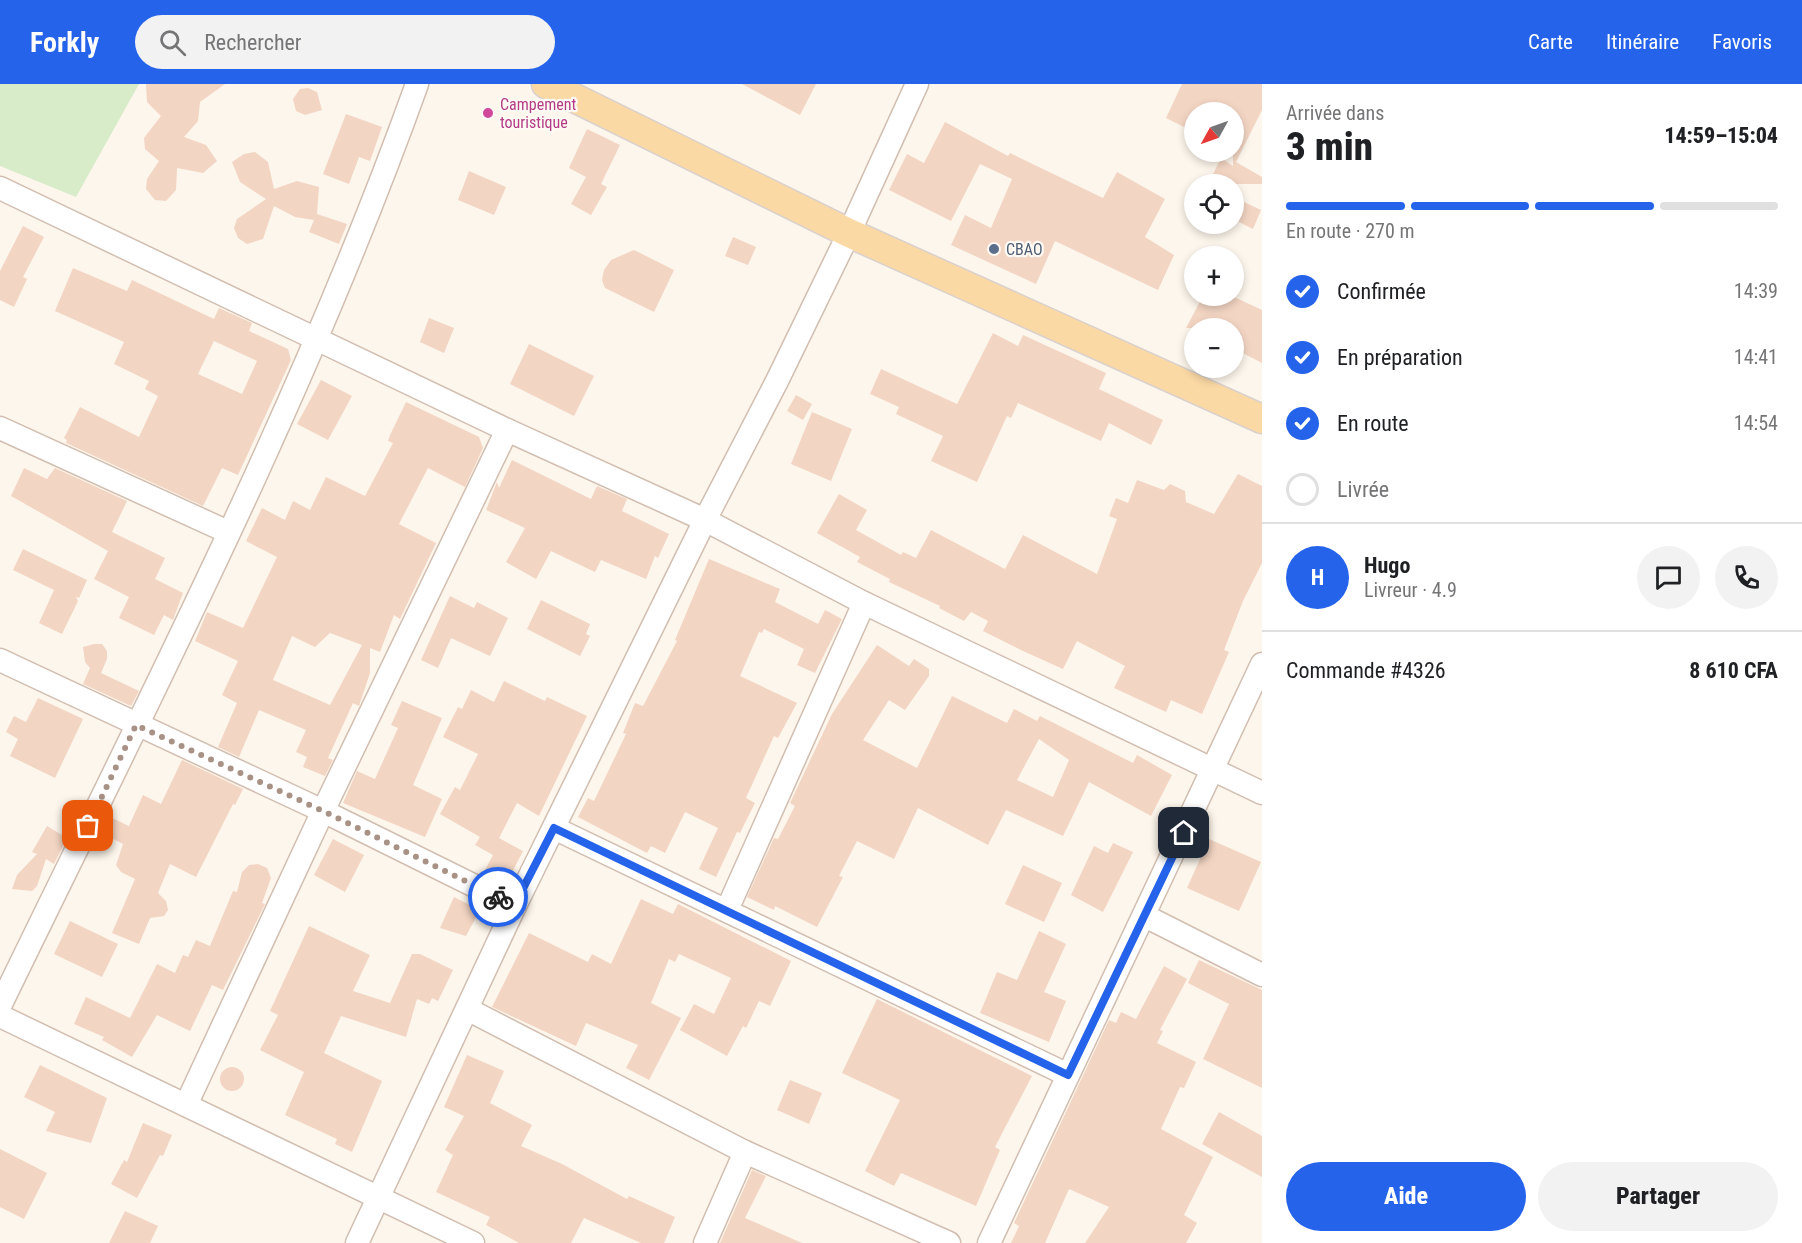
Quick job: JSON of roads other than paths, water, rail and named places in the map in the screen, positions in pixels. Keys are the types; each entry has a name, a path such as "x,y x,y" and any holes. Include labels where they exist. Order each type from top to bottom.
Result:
{"main road":[{"path":"546,84 849,233 1262,418"}],"street":[{"path":"0,1006 228,532 317,340 417,84"},
{"path":"357,1243 514,906 705,520 777,381 849,233 916,84"},
{"path":"0,188 507,430 705,520 864,603 1262,793"},
{"path":"0,428 228,532"},
{"path":"186,1106 323,811 507,430"},
{"path":"727,910 864,603"},
{"path":"0,660 323,811 514,906"},
{"path":"989,1243 1214,771 1262,664"},
{"path":"554,828 1068,1075"},
{"path":"1145,916 1262,975"},
{"path":"467,1009 745,1152 949,1243"},
{"path":"0,1016 473,1243"},
{"path":"705,1243 745,1152"}],"place":[{"name":"Campement touristique","path":"488,113"},
{"name":"CBAO","path":"994,249"}]}
